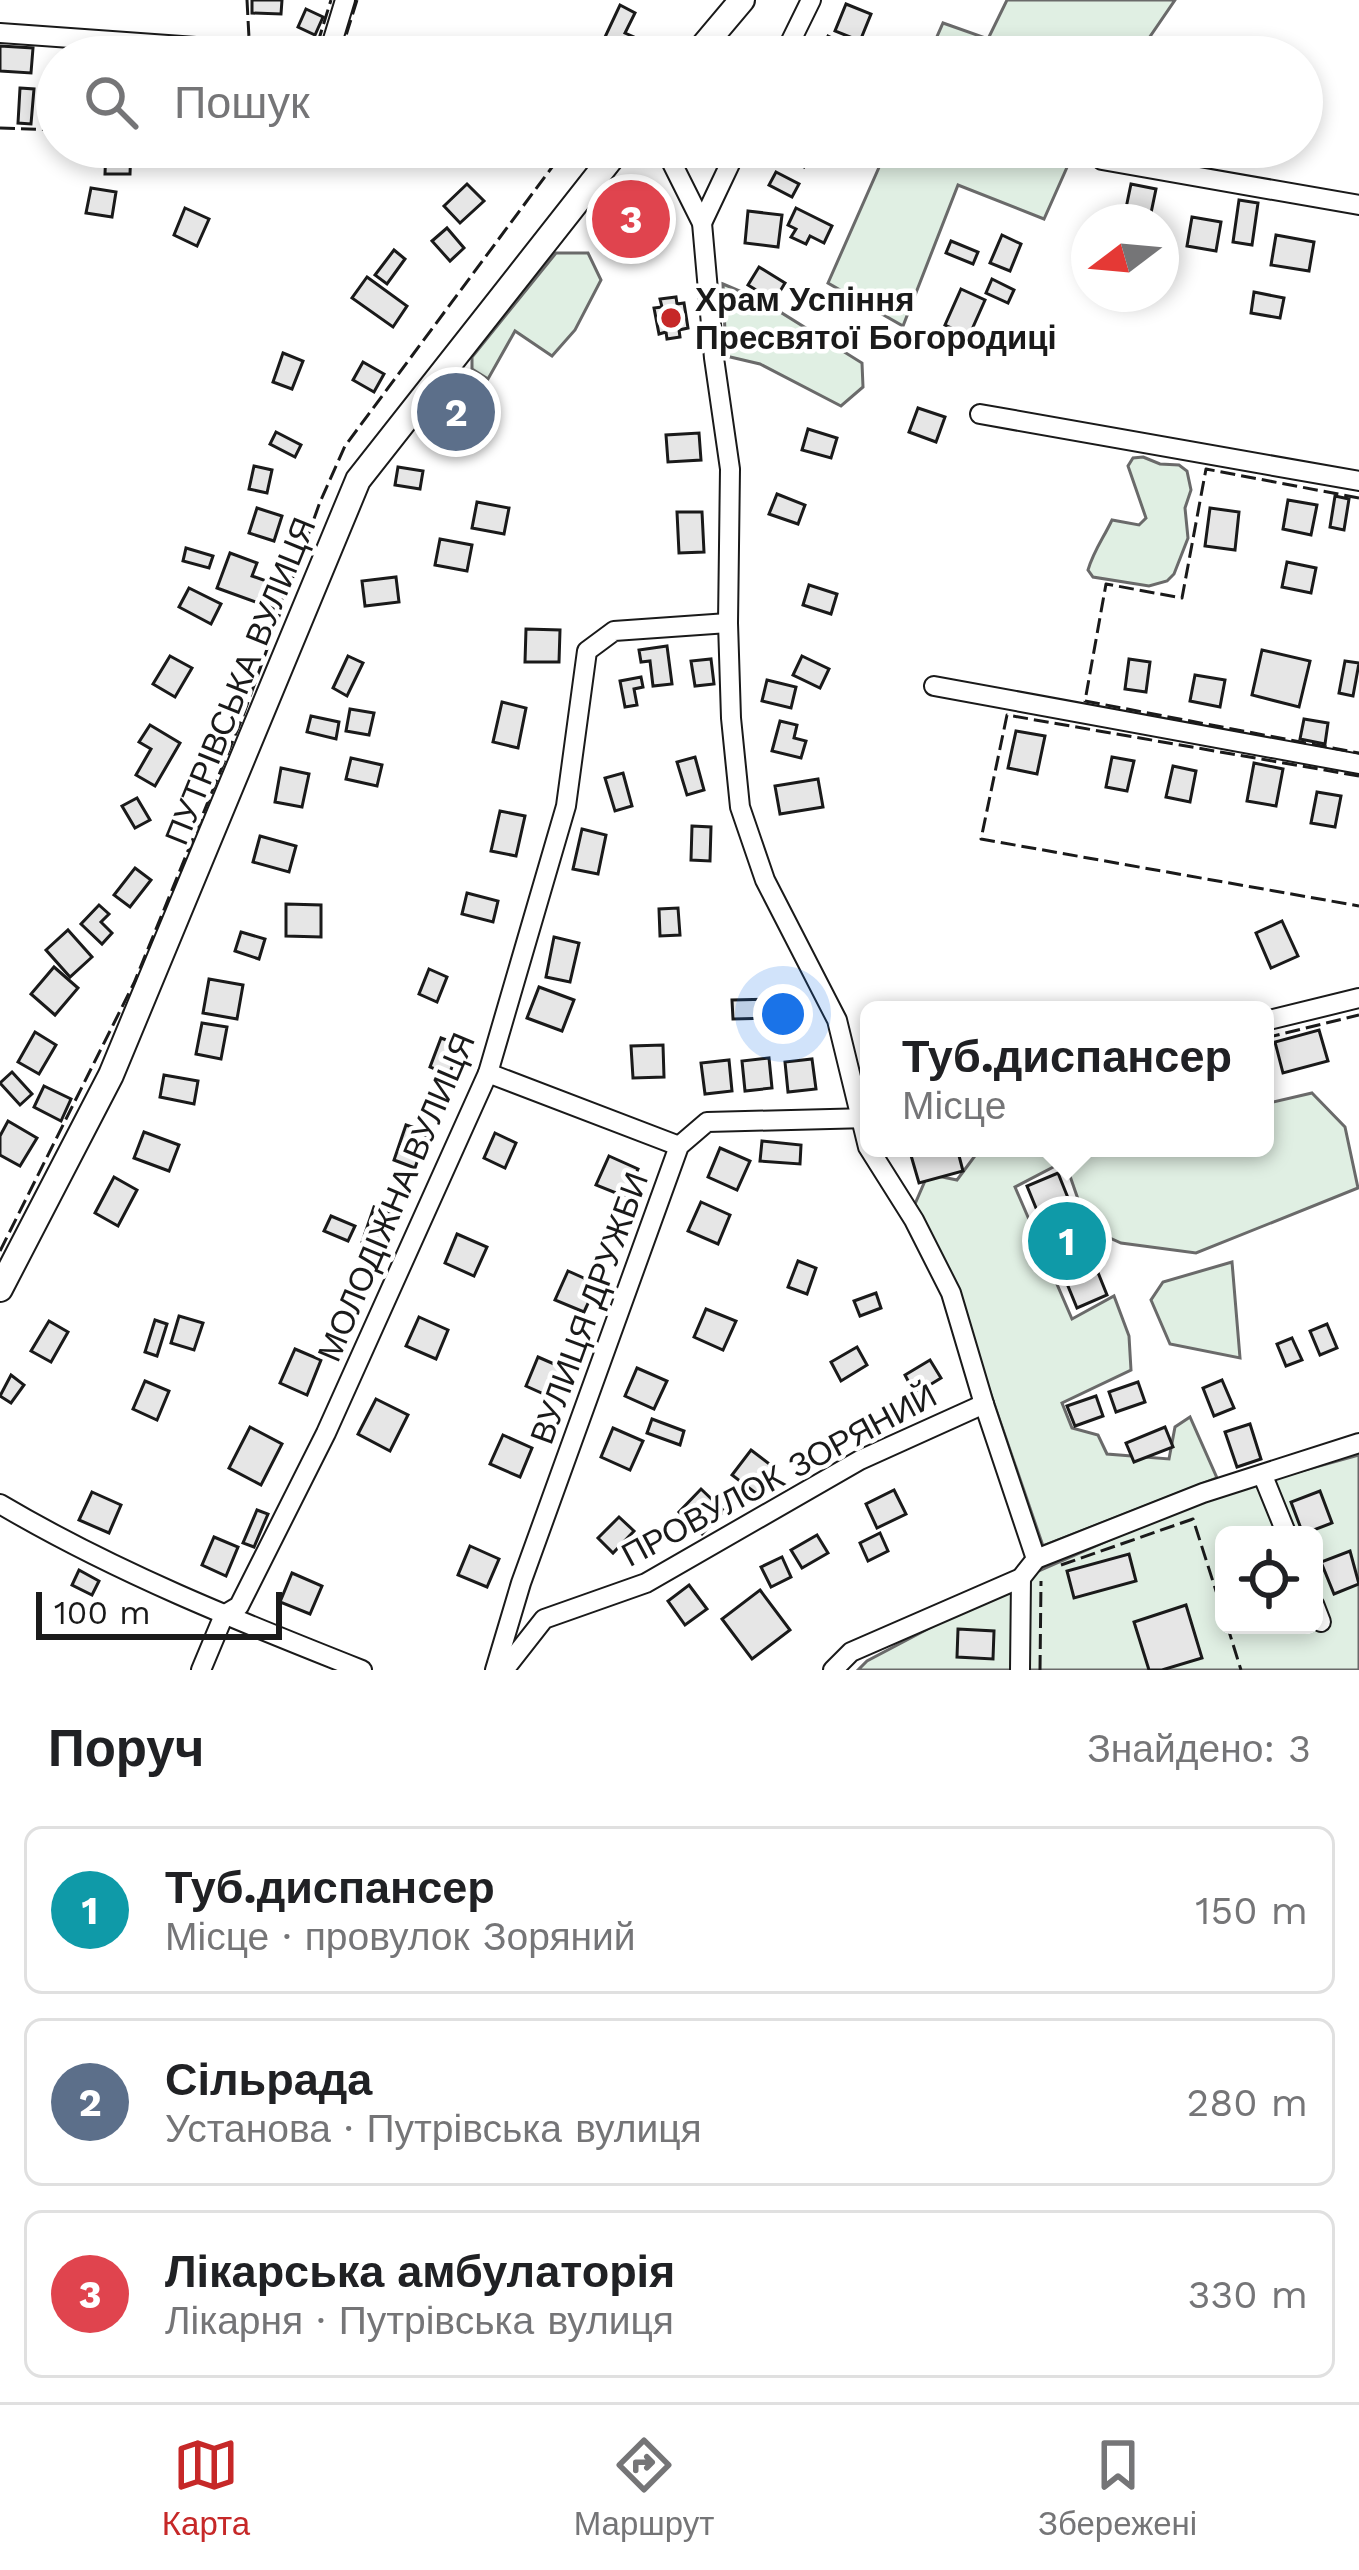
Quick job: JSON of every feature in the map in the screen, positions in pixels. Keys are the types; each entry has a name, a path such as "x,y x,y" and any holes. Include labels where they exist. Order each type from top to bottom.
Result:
{"main road":[{"path":"712,36 742,0"},
{"name":"ПУТРІВСЬКА ВУЛИЦЯ","path":"0,1289 111,1075 358,480 603,168"}],"street":[{"path":"337,36 345,0"},
{"path":"793,36 811,0"},
{"path":"0,33 42,36"},
{"path":"674,168 702,223 730,469 728,623"},
{"path":"702,223 728,168"},
{"path":"1148,168 1359,205"},
{"path":"980,414 1359,481"},
{"name":"ПРОВУЛОК ЗОРЯНИЙ","path":"728,623 740,807 765,880 837,1020 860,1104"},
{"name":"МОЛОДІЖНА ВУЛИЦЯ","path":"201,1670 224,1616 238,1606 326,1432 488,1073 566,806 587,651 614,632 728,623"},
{"path":"934,686 1359,764"},
{"path":"1274,1019 1359,998"},
{"path":"488,1073 679,1146"},
{"name":"ВУЛИЦЯ ДРУЖБИ","path":"495,1670 521,1583 679,1146 707,1122 860,1119"},
{"name":"ПРОВУЛОК ЗОРЯНИЙ","path":"544,1618 646,1583 860,1460 984,1404 951,1293 914,1220 874,1157"},
{"path":"984,1404 1036,1559"},
{"path":"833,1670 851,1652 1021,1578 1036,1559 1203,1493 1359,1443"},
{"path":"1263,1476 1283,1526"},
{"path":"0,1504 75,1548 224,1616 362,1670"},
{"path":"1020,1670 1021,1578"},
{"path":"504,1670 544,1618 521,1583"}],"green space":[{"path":"1007,0 1175,0 1150,36 989,36"},
{"path":"943,23 980,36 937,36"},
{"path":"879,168 1067,168 1044,219 958,185 903,326 828,283"},
{"path":"556,253 588,253 601,280 575,330 552,356 515,331 488,379 472,369 472,357"},
{"path":"723,284 761,300 862,363 863,387 841,406 760,364 726,356"},
{"path":"1133,458 1187,471 1191,490 1185,508 1188,538 1174,574 1149,586 1093,577 1088,570 1112,520 1139,525 1146,518 1128,466"},
{"path":"1312,1093 1345,1127 1358,1188 1196,1253 1121,1243 1088,1228 1063,1157 1274,1157 1274,1102"},
{"path":"974,1157 1057,1157 1059,1164 1015,1187 1072,1319 1114,1296 1129,1336 1131,1370 1062,1403 1072,1428 1098,1435 1107,1454 1169,1459 1175,1427 1190,1417 1217,1478 1043,1546 955,1290 915,1204 928,1174 957,1180"},
{"path":"1232,1262 1240,1358 1170,1344 1151,1300 1163,1282"},
{"path":"1359,1455 1359,1670 858,1670 1032,1574 1207,1497"}],"building":[{"path":"252,0 282,0 281,14 252,13"},
{"path":"846,4 871,14 862,36 835,31"},
{"path":"620,5 635,13 625,33 632,36 605,36"},
{"path":"306,9 323,17 315,35 298,27"},
{"path":"0,46 33,48 31,73 0,71"},
{"path":"20,88 34,89 31,124 18,123"},
{"path":"105,168 130,168 130,174 105,174"},
{"path":"776,172 799,184 792,197 769,185"},
{"path":"467,184 484,201 460,223 444,206"},
{"path":"1131,184 1156,189 1153,204 1127,204"},
{"path":"91,188 116,192 112,217 86,213"},
{"path":"628,189 662,216 634,251 600,223"},
{"path":"1239,200 1258,203 1252,245 1233,242"},
{"path":"185,208 209,219 197,246 174,235"},
{"path":"796,208 832,226 824,243 810,236 806,244 791,237 796,229 788,225"},
{"path":"748,211 782,215 778,247 745,243"},
{"path":"1192,217 1221,222 1216,251 1187,246"},
{"path":"447,228 464,248 450,261 432,241"},
{"path":"1002,235 1021,244 1010,271 990,263"},
{"path":"1276,235 1314,242 1309,271 1271,265"},
{"path":"951,241 978,252 973,264 946,253"},
{"path":"394,250 405,259 387,284 375,275"},
{"path":"759,267 785,283 774,301 748,285"},
{"path":"367,277 407,306 393,327 352,298"},
{"path":"992,279 1014,290 1008,303 986,293"},
{"path":"961,289 985,300 969,336 945,325"},
{"path":"1254,292 1284,298 1280,318 1251,313"},
{"name":"Храм Успіння Пресвятої Богородиці","path":"676,297 677,304 684,303 688,328 679,330 680,337 667,339 666,332 659,334 654,308 662,307 660,299"},
{"path":"283,353 303,361 292,389 273,382"},
{"path":"363,362 384,374 374,392 353,380"},
{"path":"463,376 487,394 448,448 425,430"},
{"path":"918,408 945,417 936,442 909,432"},
{"path":"808,429 837,438 831,458 802,450"},
{"path":"276,432 301,445 295,457 270,444"},
{"path":"699,433 701,460 668,462 666,435"},
{"path":"254,466 272,470 267,493 249,489"},
{"path":"398,467 423,471 420,489 395,485"},
{"path":"777,494 805,505 798,524 769,514"},
{"path":"1335,496 1349,499 1344,530 1330,527"},
{"path":"1288,500 1317,505 1311,535 1283,529"},
{"path":"477,502 509,508 504,534 472,528"},
{"path":"257,508 282,516 274,541 249,533"},
{"path":"1210,508 1239,512 1235,550 1205,546"},
{"path":"677,512 702,512 704,552 679,553"},
{"path":"440,539 472,545 467,571 435,565"},
{"path":"186,548 213,556 209,568 183,561"},
{"path":"230,553 257,563 252,576 286,588 278,610 217,588"},
{"path":"1287,562 1316,568 1311,593 1282,587"},
{"path":"396,577 399,602 365,606 362,581"},
{"path":"809,585 837,594 831,614 803,605"},
{"path":"189,588 221,604 211,624 179,607"},
{"path":"526,629 560,630 559,662 525,662"},
{"path":"667,646 672,684 653,686 650,661 641,662 639,650"},
{"path":"1262,650 1310,661 1299,707 1252,695"},
{"path":"170,656 192,668 175,697 153,684"},
{"path":"348,656 363,663 347,696 333,688"},
{"path":"802,656 829,669 820,688 793,675"},
{"path":"711,659 714,684 695,686 691,661"},
{"path":"1129,659 1150,662 1146,692 1125,689"},
{"path":"1345,661 1359,663 1353,696 1339,693"},
{"path":"1195,675 1225,680 1220,707 1190,701"},
{"path":"641,677 643,687 634,689 637,705 625,707 620,681"},
{"path":"767,680 796,687 791,708 762,701"},
{"path":"502,702 526,708 518,748 493,742"},
{"path":"350,709 374,713 369,735 346,731"},
{"path":"311,716 339,722 336,739 307,732"},
{"path":"1304,719 1328,723 1325,744 1300,739"},
{"path":"780,721 797,725 794,738 806,741 801,758 772,751"},
{"path":"150,725 180,743 155,786 136,775 151,749 139,742"},
{"path":"1016,731 1045,736 1037,774 1008,768"},
{"path":"695,757 704,790 687,795 677,762"},
{"path":"1112,757 1134,761 1127,791 1106,787"},
{"path":"351,758 382,765 377,786 346,779"},
{"path":"1254,763 1283,769 1276,806 1247,801"},
{"path":"1173,766 1196,771 1190,802 1166,797"},
{"path":"281,768 309,774 302,807 275,802"},
{"path":"623,773 632,806 615,811 605,778"},
{"path":"818,779 823,807 780,814 775,786"},
{"path":"1317,792 1341,796 1335,827 1311,823"},
{"path":"137,798 150,820 135,828 122,806"},
{"path":"500,811 525,816 516,856 491,851"},
{"path":"692,826 711,827 710,861 691,860"},
{"path":"582,829 606,835 598,874 573,869"},
{"path":"260,836 296,846 289,872 253,862"},
{"path":"135,868 151,880 130,907 114,895"},
{"path":"467,893 498,901 493,922 462,914"},
{"path":"286,904 321,905 321,937 286,936"},
{"path":"99,905 109,914 101,922 112,933 102,944 81,924"},
{"path":"678,908 680,935 660,936 659,909"},
{"path":"1282,921 1298,956 1271,968 1256,933"},
{"path":"68,930 92,957 70,977 46,950"},
{"path":"241,932 265,939 259,959 235,951"},
{"path":"554,937 579,943 570,982 546,977"},
{"path":"54,967 78,988 55,1015 31,994"},
{"path":"429,969 447,977 437,1002 419,994"},
{"path":"209,979 243,985 237,1019 203,1013"},
{"path":"539,987 574,1000 562,1031 527,1018"},
{"path":"769,999 769,1018 733,1019 732,1000"},
{"path":"202,1023 227,1027 221,1059 196,1054"},
{"path":"1319,1030 1328,1061 1283,1073 1275,1042"},
{"path":"35,1032 56,1045 39,1074 18,1062"},
{"path":"441,1038 460,1045 449,1075 430,1067"},
{"path":"663,1045 664,1077 633,1078 631,1046"},
{"path":"769,1058 772,1088 745,1091 742,1061"},
{"path":"812,1059 816,1089 788,1092 785,1062"},
{"path":"729,1060 732,1091 705,1094 701,1063"},
{"path":"12,1072 32,1094 20,1105 0,1083"},
{"path":"164,1075 198,1081 194,1104 160,1097"},
{"path":"44,1086 71,1099 61,1121 34,1107"},
{"path":"8,1121 37,1138 20,1166 0,1155 0,1136"},
{"path":"406,1125 427,1132 415,1168 394,1160"},
{"path":"144,1132 179,1145 169,1171 134,1158"},
{"path":"495,1133 516,1143 505,1168 484,1158"},
{"path":"762,1141 801,1145 800,1164 760,1161"},
{"path":"720,1148 750,1161 737,1190 708,1177"},
{"path":"609,1156 638,1169 626,1197 596,1185"},
{"path":"911,1157 959,1157 963,1171 919,1183"},
{"path":"1058,1173 1107,1295 1077,1308 1027,1186"},
{"path":"114,1177 137,1190 118,1226 95,1213"},
{"path":"701,1202 730,1215 718,1244 688,1231"},
{"path":"374,1207 395,1214 382,1249 362,1242"},
{"path":"331,1216 355,1226 348,1241 324,1231"},
{"path":"457,1234 487,1247 474,1276 445,1263"},
{"path":"798,1261 816,1268 807,1294 788,1287"},
{"path":"568,1271 597,1284 584,1312 555,1300"},
{"path":"876,1293 881,1308 860,1316 854,1301"},
{"path":"706,1309 736,1321 723,1350 694,1337"},
{"path":"179,1316 203,1323 194,1350 171,1343"},
{"path":"419,1317 448,1330 436,1359 406,1346"},
{"path":"155,1320 167,1324 157,1356 145,1352"},
{"path":"49,1321 68,1332 51,1362 31,1351"},
{"path":"1327,1324 1337,1348 1320,1355 1310,1331"},
{"path":"1292,1338 1302,1360 1286,1366 1277,1344"},
{"path":"857,1347 867,1365 841,1381 831,1362"},
{"path":"295,1349 321,1360 307,1395 280,1383"},
{"path":"538,1357 568,1370 555,1399 526,1386"},
{"path":"930,1360 941,1378 915,1394 905,1375"},
{"path":"637,1368 667,1381 654,1409 625,1396"},
{"path":"11,1375 24,1385 11,1403 0,1396"},
{"path":"1222,1380 1234,1408 1214,1416 1203,1388"},
{"path":"145,1381 169,1391 157,1420 133,1409"},
{"path":"1138,1382 1145,1402 1116,1412 1109,1392"},
{"path":"1096,1396 1103,1416 1075,1426 1067,1406"},
{"path":"376,1399 408,1415 390,1451 358,1434"},
{"path":"652,1419 684,1431 680,1445 647,1433"},
{"path":"1250,1424 1261,1459 1237,1467 1225,1432"},
{"path":"250,1427 282,1444 261,1485 229,1468"},
{"path":"1165,1427 1173,1447 1134,1462 1126,1443"},
{"path":"613,1428 643,1441 630,1470 601,1457"},
{"path":"503,1435 532,1448 520,1477 490,1464"},
{"path":"751,1450 776,1469 757,1494 732,1475"},
{"path":"701,1489 724,1511 702,1534 679,1512"},
{"path":"894,1490 906,1514 877,1528 866,1504"},
{"path":"1320,1491 1332,1523 1300,1526 1291,1502"},
{"path":"92,1492 121,1505 109,1533 79,1520"},
{"path":"257,1510 268,1514 254,1547 243,1543"},
{"path":"619,1517 634,1531 613,1553 598,1538"},
{"path":"880,1533 888,1551 868,1561 860,1543"},
{"path":"817,1535 828,1553 802,1568 791,1550"},
{"path":"214,1537 238,1547 226,1576 202,1565"},
{"path":"470,1546 499,1559 487,1587 458,1575"},
{"path":"1350,1551 1359,1584 1334,1594 1323,1561"},
{"path":"1129,1554 1136,1581 1074,1598 1067,1571"},
{"path":"782,1557 791,1577 771,1587 761,1567"},
{"path":"79,1570 99,1581 92,1595 72,1585"},
{"path":"292,1573 322,1586 310,1614 280,1602"},
{"path":"689,1585 707,1609 685,1625 668,1601"},
{"path":"760,1590 790,1630 752,1659 722,1619"},
{"path":"1186,1605 1202,1658 1149,1670 1134,1622"},
{"path":"958,1629 994,1631 993,1659 957,1657"}],"fence":[{"path":"247,0 249,36"},
{"path":"320,36 331,0"},
{"path":"346,36 357,0"},
{"path":"0,128 36,129"},
{"path":"0,1251 134,983 243,716 345,446 551,168"},
{"path":"1359,498 1206,469 1182,598 1106,584 1085,701 1359,753"},
{"path":"1359,776 1007,715 981,839 1359,906"},
{"path":"1274,1036 1359,1015"},
{"path":"1061,1565 1193,1519 1215,1588"},
{"path":"1040,1670 1041,1581"},
{"path":"1230,1634 1241,1670"}],"place":[{"name":"Лікарська амбулаторія","path":"631,219"},
{"name":"Храм Успіння Пресвятої Богородиці","path":"671,318"},
{"name":"Сільрада","path":"456,412"},
{"name":"Туб.диспансер","path":"1067,1241"}]}
